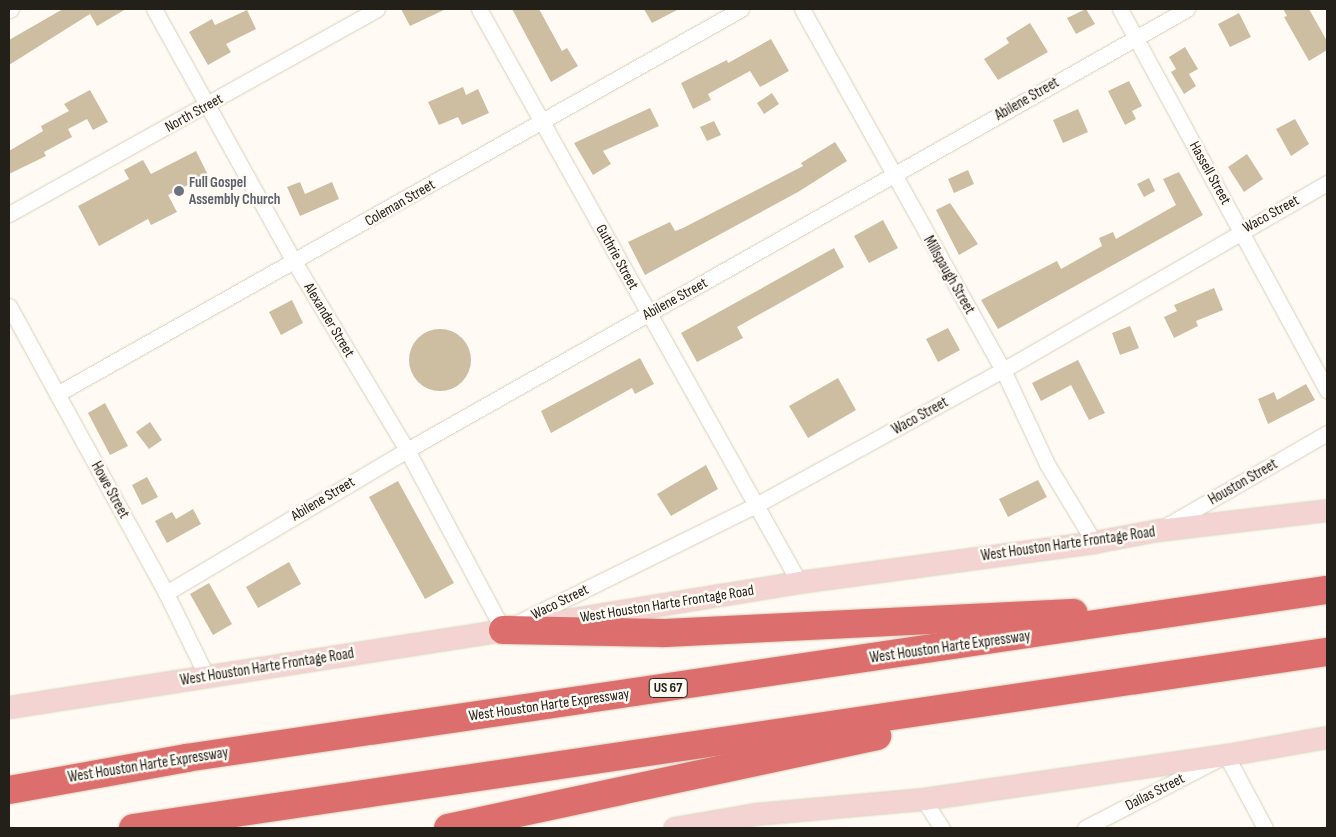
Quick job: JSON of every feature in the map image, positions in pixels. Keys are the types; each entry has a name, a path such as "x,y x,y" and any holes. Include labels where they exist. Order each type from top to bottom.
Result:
{"highway":[{"name":"West Houston Harte Expressway","path":"9,790 186,758 1221,608 1327,590"},
{"path":"503,630 664,633 1221,608"},
{"path":"133,828 1327,652"},
{"path":"448,828 616,794 799,752 1187,674"}],"main road":[{"name":"West Houston Harte Frontage Road","path":"9,707 799,582 1094,542 1158,530 1327,510"},
{"path":"674,828 755,814 923,799 1226,755 1327,737"}],"street":[{"name":"Alexander Street","path":"154,9 295,263 407,450 503,630"},
{"name":"North Street","path":"9,214 207,106 377,9"},
{"name":"Guthrie Street","path":"479,9 799,582"},
{"name":"Millspaugh Street","path":"802,9 893,177 1003,370 1047,464 1094,542"},
{"name":"Hassell Street","path":"1120,9 1327,390"},
{"name":"Abilene Street","path":"166,593 407,450 893,177 1186,9"},
{"name":"Coleman Street","path":"57,394 295,263 541,123 731,11"},
{"name":"Waco Street","path":"503,630 756,505 1003,370 1327,183"},
{"name":"Howe Street","path":"9,306 166,593 207,677"},
{"name":"Houston Street","path":"1158,530 1327,433"},
{"name":"Dallas Street","path":"1085,828 1226,755"},
{"path":"1226,755 1265,828"},
{"path":"923,799 942,828"}],"building":[{"path":"63,9 126,9 97,26 90,14 9,65 9,40"},
{"path":"401,9 446,9 410,26"},
{"path":"512,9 539,9 562,51 567,48 578,66 551,82"},
{"path":"644,9 679,9 652,23"},
{"path":"1086,9 1095,24 1076,34 1067,18"},
{"path":"1283,9 1309,9 1327,41 1327,50 1309,61 1284,17 1287,16"},
{"path":"247,10 256,29 226,44 231,52 208,65 189,32 212,19 215,25"},
{"path":"1239,13 1251,37 1230,47 1218,24"},
{"path":"1030,23 1048,52 998,80 984,59 1009,43 1006,38"},
{"path":"771,39 789,71 760,87 750,71 708,94 711,100 693,109 681,83 727,60 728,63"},
{"path":"1185,47 1198,69 1189,74 1196,86 1184,94 1171,72 1176,69 1169,57"},
{"path":"1129,81 1142,106 1132,111 1136,119 1125,125 1108,91"},
{"path":"463,87 466,95 478,89 489,113 462,125 458,117 439,125 428,102"},
{"path":"90,90 108,122 93,130 87,119 68,129 72,137 44,152 46,156 9,174 9,151 43,131 41,126 69,111 64,104"},
{"path":"772,93 779,104 764,114 757,103"},
{"path":"650,108 659,126 603,151 611,164 593,175 574,143"},
{"path":"1078,109 1088,132 1063,143 1053,120"},
{"path":"1295,119 1309,144 1291,156 1276,129"},
{"path":"714,121 721,135 707,141 700,127"},
{"path":"835,142 847,161 798,192 645,275 628,242 670,222 675,231 683,228 803,166 801,163"},
{"path":"196,151 208,175 168,195 177,212 151,225 148,219 99,246 78,206 129,179 124,170 143,160 151,174"},
{"path":"1247,154 1263,179 1244,192 1228,167"},
{"path":"968,170 974,184 954,193 948,179"},
{"path":"1179,172 1203,215 998,329 981,300 1057,261 1061,269 1102,246 1099,238 1113,232 1116,239 1176,205 1163,179"},
{"path":"1149,178 1155,191 1144,197 1137,184"},
{"path":"300,182 305,194 332,182 339,199 300,216 287,187"},
{"path":"950,203 978,244 959,255 936,210"},
{"path":"883,220 898,248 869,263 854,236"},
{"path":"834,248 844,267 737,327 743,338 697,362 681,333"},
{"path":"1214,288 1223,310 1196,321 1198,326 1174,338 1164,317 1177,311 1174,305"},
{"path":"292,300 303,323 281,335 269,312"},
{"path":"1130,326 1139,348 1120,355 1112,333"},
{"path":"948,328 960,350 938,362 926,339"},
{"path":"434,329 446,329 462,338 469,348 471,360 469,372 462,382 446,391 434,391 423,386 414,377 409,366 409,354 414,343 423,334"},
{"path":"640,358 654,384 635,394 632,388 551,433 541,411"},
{"path":"1078,360 1105,413 1089,420 1071,385 1041,401 1032,383"},
{"path":"838,378 856,410 808,438 789,406"},
{"path":"1306,384 1315,400 1268,424 1258,399 1274,392 1277,400"},
{"path":"105,403 128,446 110,455 88,413"},
{"path":"150,422 162,440 149,449 136,432"},
{"path":"706,465 718,489 671,516 657,494"},
{"path":"147,477 158,497 142,505 132,485"},
{"path":"1038,480 1047,497 1008,517 999,499"},
{"path":"398,481 454,583 425,599 369,497"},
{"path":"193,509 201,524 167,543 155,521 172,512 176,519"},
{"path":"289,562 301,584 258,608 246,587"},
{"path":"209,583 232,624 213,635 190,594"}],"place":[{"name":"Full Gospel Assembly Church","path":"179,191"}]}
